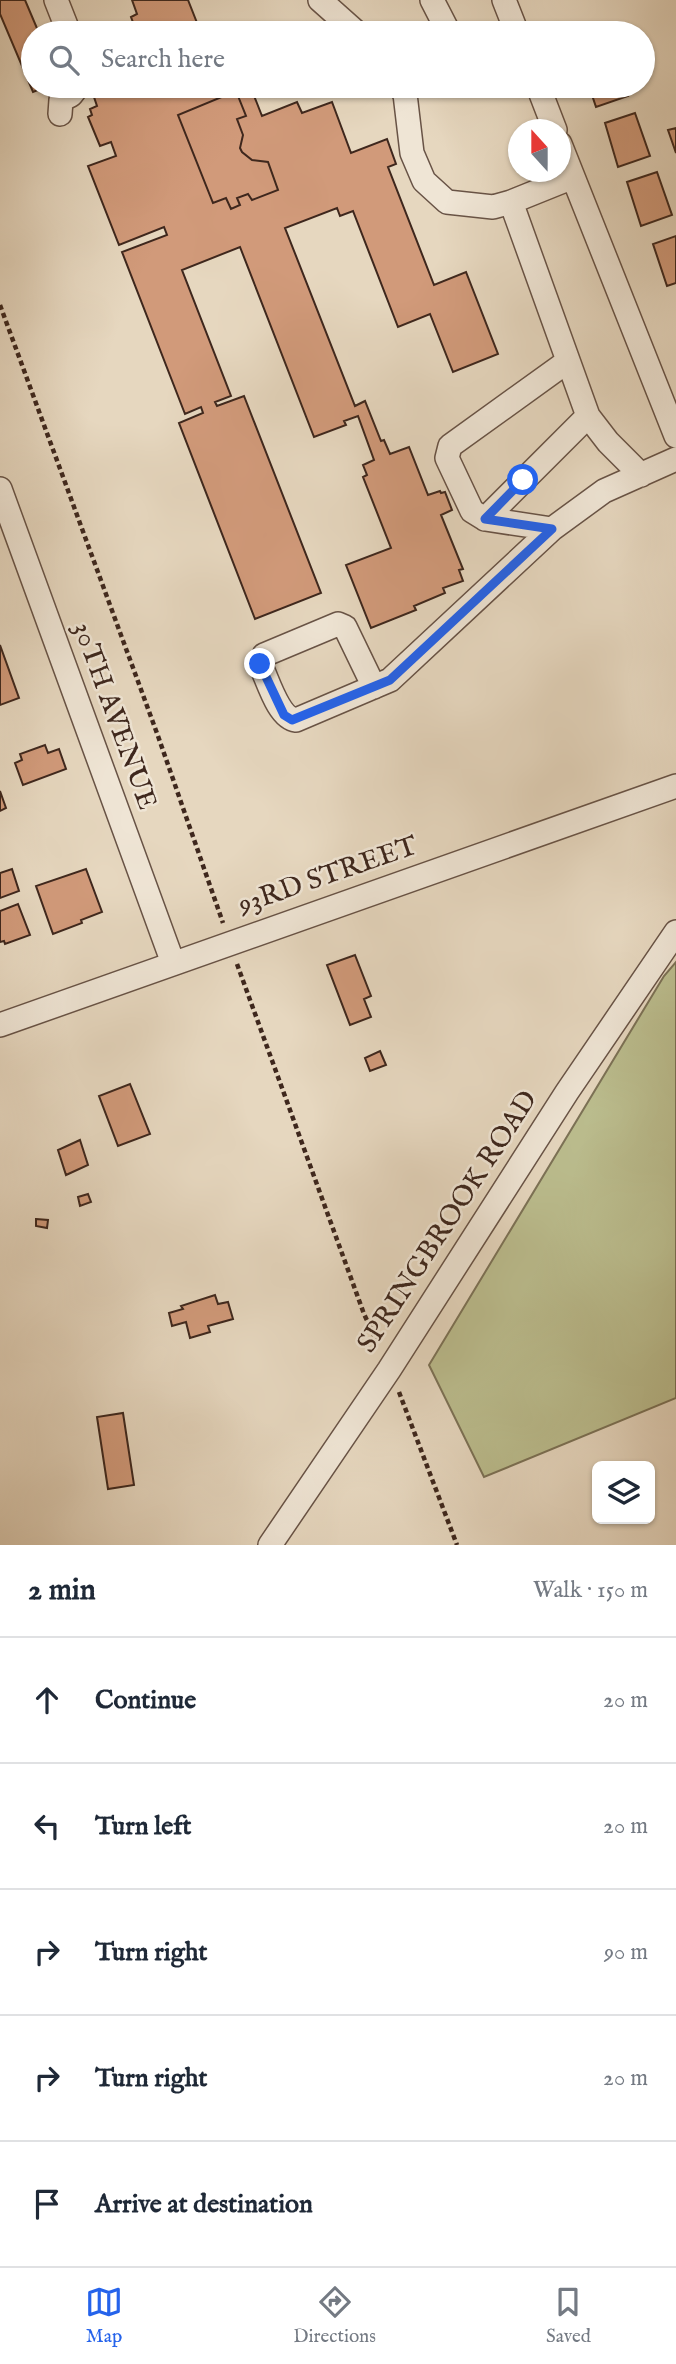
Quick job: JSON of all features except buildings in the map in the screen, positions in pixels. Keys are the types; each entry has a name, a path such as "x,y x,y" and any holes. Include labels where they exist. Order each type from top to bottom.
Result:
{"street":[{"path":"56,0 64,21"},
{"path":"320,0 344,21"},
{"path":"432,0 443,21"},
{"path":"504,0 512,21"},
{"path":"60,114 61,100 65,98"},
{"path":"410,98 412,153 424,181 447,202 494,207 573,177"},
{"path":"543,98 551,119"},
{"path":"571,172 676,436"},
{"path":"511,202 589,415 608,442 641,475"},
{"path":"552,529 485,519 472,511 447,458 450,446 568,361"},
{"path":"485,519 589,415"},
{"path":"374,687 345,627 338,624 264,655 260,664 284,715 292,720 374,687 390,680 552,529 604,491 676,459"},
{"name":"30TH AVENUE","path":"0,489 173,963"},
{"name":"93RD STREET","path":"0,1025 676,786"},
{"name":"SPRINGBROOK ROAD","path":"270,1545 389,1370 567,1092 676,932"}],"path":[{"path":"0,305 153,723 224,927"},
{"path":"233,953 350,1275 379,1347"},
{"path":"398,1391 457,1545"}],"green space":[{"path":"676,962 676,1398 484,1477 429,1365 664,976"}],"route":[{"path":"260,664 284,715 292,720 390,680 552,529 485,519 523,480"}]}
